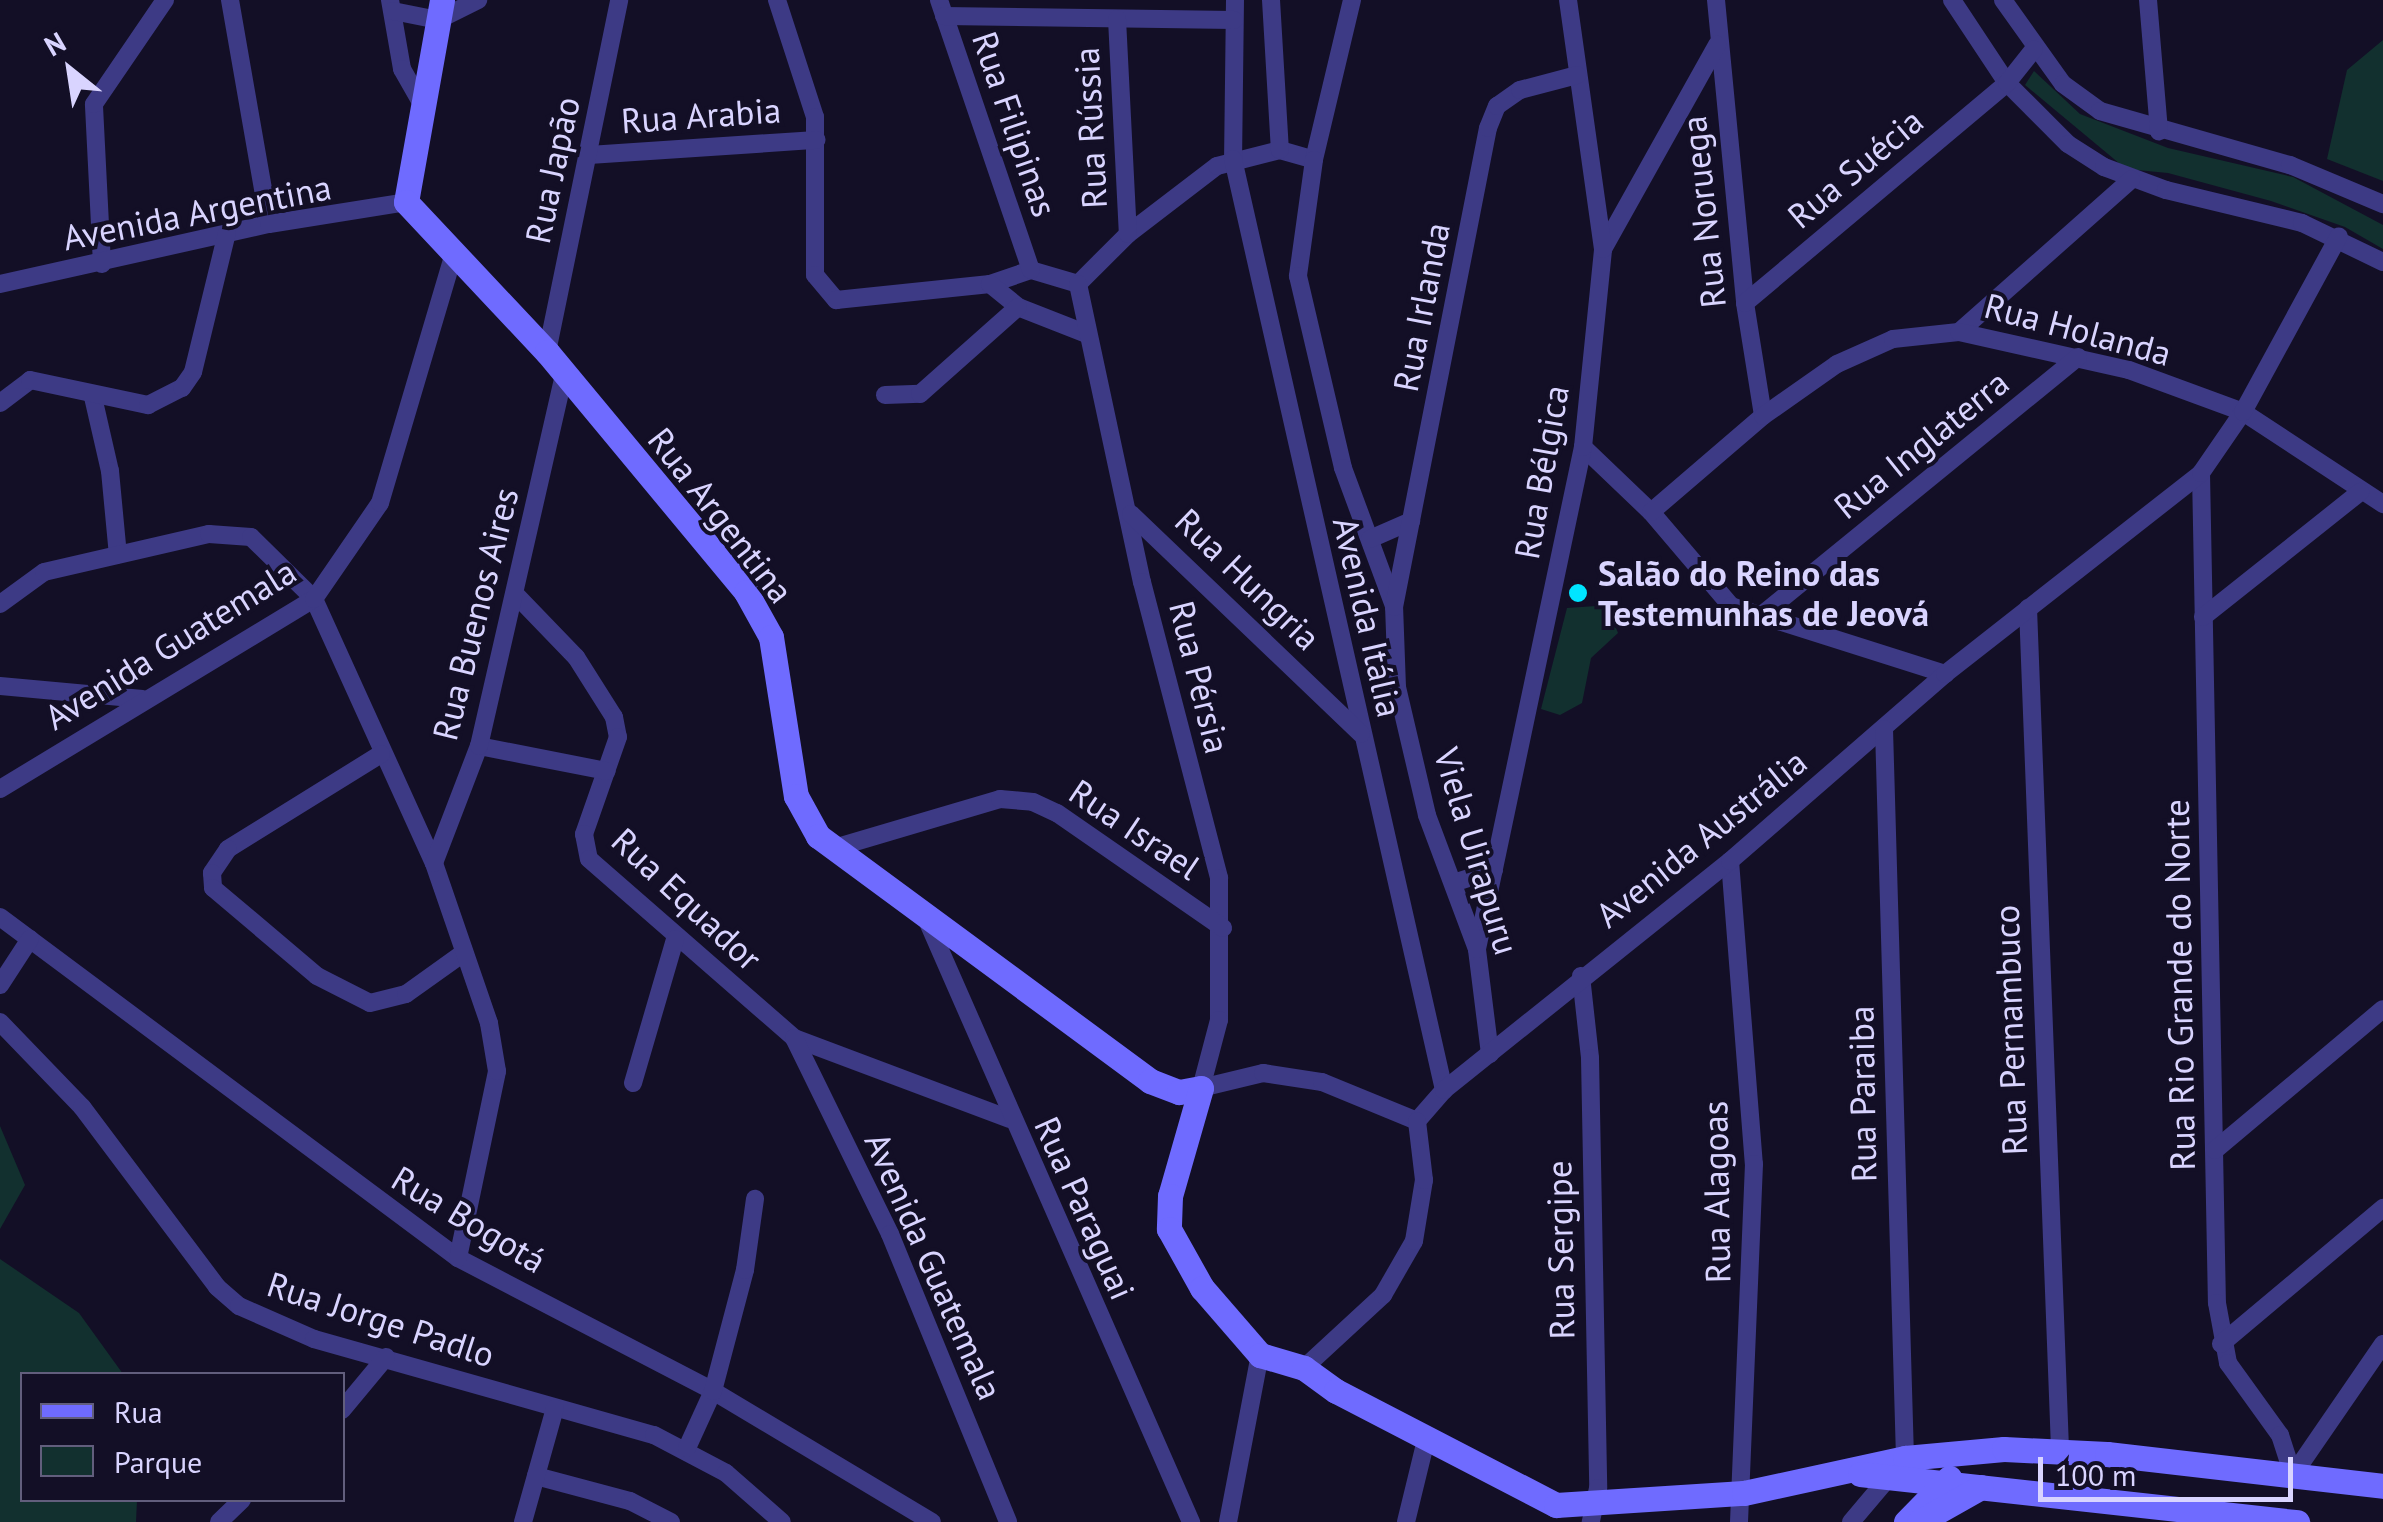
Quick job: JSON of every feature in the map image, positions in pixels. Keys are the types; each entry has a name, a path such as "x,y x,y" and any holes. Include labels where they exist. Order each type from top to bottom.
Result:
{"main road":[{"path":"406,202 440,10"},
{"name":"Rua Argentina","path":"406,202 453,257 547,352 764,621 780,668 796,796 805,820 832,848 1150,1081 1179,1092 1201,1088"},
{"path":"1201,1088 1170,1196 1169,1230 1202,1288 1260,1354 1304,1368 1426,1440 1556,1506 1593,1514 1857,1473 1904,1458 1997,1449 2060,1450 2383,1486"},
{"path":"1906,1522 1941,1484 1997,1449"},
{"path":"1990,1488 1997,1449"},
{"path":"1857,1473 1886,1481 1990,1488 2297,1522"},
{"path":"1919,1522 1990,1488"}],"street":[{"path":"102,264 94,104 165,0"},
{"path":"230,0 269,224"},
{"path":"423,106 402,68 392,6 440,10 478,0"},
{"name":"Rua Japão","path":"547,352 619,0"},
{"path":"777,0 810,93 817,140 816,275 830,297 990,284 1031,270 1078,284 1128,234 1232,159 1280,150 1314,160"},
{"name":"Rua Rússia","path":"1099,0 1112,19 1128,234"},
{"name":"Avenida Itália","path":"1235,0 1232,159 1361,735 1408,912 1444,1090"},
{"path":"1270,0 1280,150"},
{"name":"Avenida Itália","path":"1352,0 1314,160 1299,253 1300,294 1343,468 1394,607"},
{"name":"Rua Bélgica","path":"1478,950 1583,447 1603,250 1568,0"},
{"name":"Rua Noruega","path":"1716,0 1717,44 1745,304 1763,416"},
{"path":"1952,0 2007,83 2068,144 2131,180 2339,236 2383,262"},
{"path":"2003,0 2034,50 2079,100 2159,132 2290,165 2383,204"},
{"path":"2148,0 2159,132"},
{"path":"941,8 1112,19 1234,20"},
{"name":"Rua Filipinas","path":"941,8 1031,270"},
{"path":"1603,250 1717,44"},
{"name":"Rua Suécia","path":"1745,304 2007,83 2034,50"},
{"name":"Rua Irlanda","path":"1394,607 1488,128 1498,106 1520,90 1577,74"},
{"name":"Rua Arabia","path":"589,155 817,140"},
{"path":"1959,332 2131,180"},
{"name":"Avenida Argentina","path":"0,284 269,224 406,202"},
{"path":"0,403 30,380 148,405 182,388 193,372 226,233"},
{"name":"Avenida Austrália","path":"1416,1120 1444,1090 1581,976 1730,861 1945,674 2200,473 2243,412 2339,236"},
{"name":"Avenida Guatemala","path":"0,789 142,699 314,599 380,503 453,257"},
{"path":"990,284 1018,307 1087,334"},
{"name":"Rua Pérsia","path":"1078,284 1131,514 1142,582 1219,878 1223,928 1220,1020 1201,1088"},
{"path":"885,395 920,394 1018,307"},
{"name":"Rua Holanda","path":"1651,512 1763,416 1875,344 1959,332 2078,358 2243,412 2383,504"},
{"name":"Rua Inglaterra","path":"1758,618 2078,358"},
{"name":"Rua Buenos Aires","path":"434,864 479,746 517,596 564,376"},
{"path":"93,396 110,471 118,555"},
{"path":"1583,447 1651,512 1706,582 1731,606 1758,618 1945,674"},
{"name":"Rua Rio Grande do Norte","path":"2200,473 2221,1344"},
{"path":"2204,617 2360,492"},
{"name":"Rua Hungria","path":"1131,514 1361,735"},
{"path":"1370,539 1411,521"},
{"path":"0,604 44,572 209,534 251,537 314,599"},
{"name":"Rua Equador","path":"517,596 576,657 605,701 618,737 582,848 675,939 794,1038 1010,1120"},
{"name":"Rua Buenos Aires","path":"314,599 434,864 489,1023 497,1071 458,1258"},
{"name":"Viela Uirapuru","path":"1394,607 1397,687 1427,816 1478,950 1490,1054"},
{"name":"Rua Pernambuco","path":"2028,608 2060,1450"},
{"path":"0,686 142,699"},
{"name":"Rua Paraiba","path":"1884,729 1904,1458"},
{"path":"479,746 607,770"},
{"path":"381,754 228,849 212,873 213,888 317,976 370,1004 406,994 462,954"},
{"name":"Rua Israel","path":"832,848 1000,800 1032,802 1058,813 1223,928"},
{"name":"Rua Alagoas","path":"1730,861 1754,1164 1744,1492 1739,1522"},
{"path":"1453,884 1494,870"},
{"name":"Rua Bogotá","path":"2,917 458,1258 713,1391 932,1522"},
{"name":"Rua Paraguai","path":"926,918 1010,1120 1191,1522"},
{"path":"0,986 30,939"},
{"path":"633,1083 675,939"},
{"name":"Rua Sergipe","path":"1581,976 1590,1058 1593,1514"},
{"path":"2215,1150 2383,1008"},
{"name":"Rua Jorge Padlo","path":"0,1022 82,1107 228,1296 264,1320 687,1448 782,1522"},
{"name":"Avenida Guatemala","path":"794,1038 890,1234 1008,1522"},
{"path":"1201,1088 1233,1077 1282,1076 1322,1082 1416,1120 1424,1180 1414,1240 1383,1295 1304,1368"},
{"path":"687,1448 713,1391 745,1270 754,1198"},
{"path":"2293,1474 2280,1435 2221,1344 2383,1208"},
{"path":"2293,1474 2383,1344"},
{"path":"1228,1522 1260,1354"},
{"path":"345,1406 386,1357"},
{"path":"523,1522 555,1408"},
{"path":"1406,1522 1426,1440"},
{"path":"1851,1522 1904,1458"},
{"path":"536,1476 630,1501 671,1522"},
{"path":"219,1522 240,1502"}],"green space":[{"path":"2383,40 2383,181 2327,159 2347,70"},
{"path":"2034,71 2080,114 2168,148 2293,177 2383,225 2383,249 2345,227 2271,201 2168,173 2126,169 2025,85"},
{"path":"1596,606 1610,613 1618,633 1591,658 1582,703 1560,715 1541,709 1567,608"},
{"path":"0,1126 25,1185 0,1229"},
{"path":"0,1259 79,1313 122,1372 20,1372 20,1502 137,1502 136,1522 0,1522"}],"place":[{"name":"Salão do Reino das Testemunhas de Jeová","path":"1578,593"}]}
